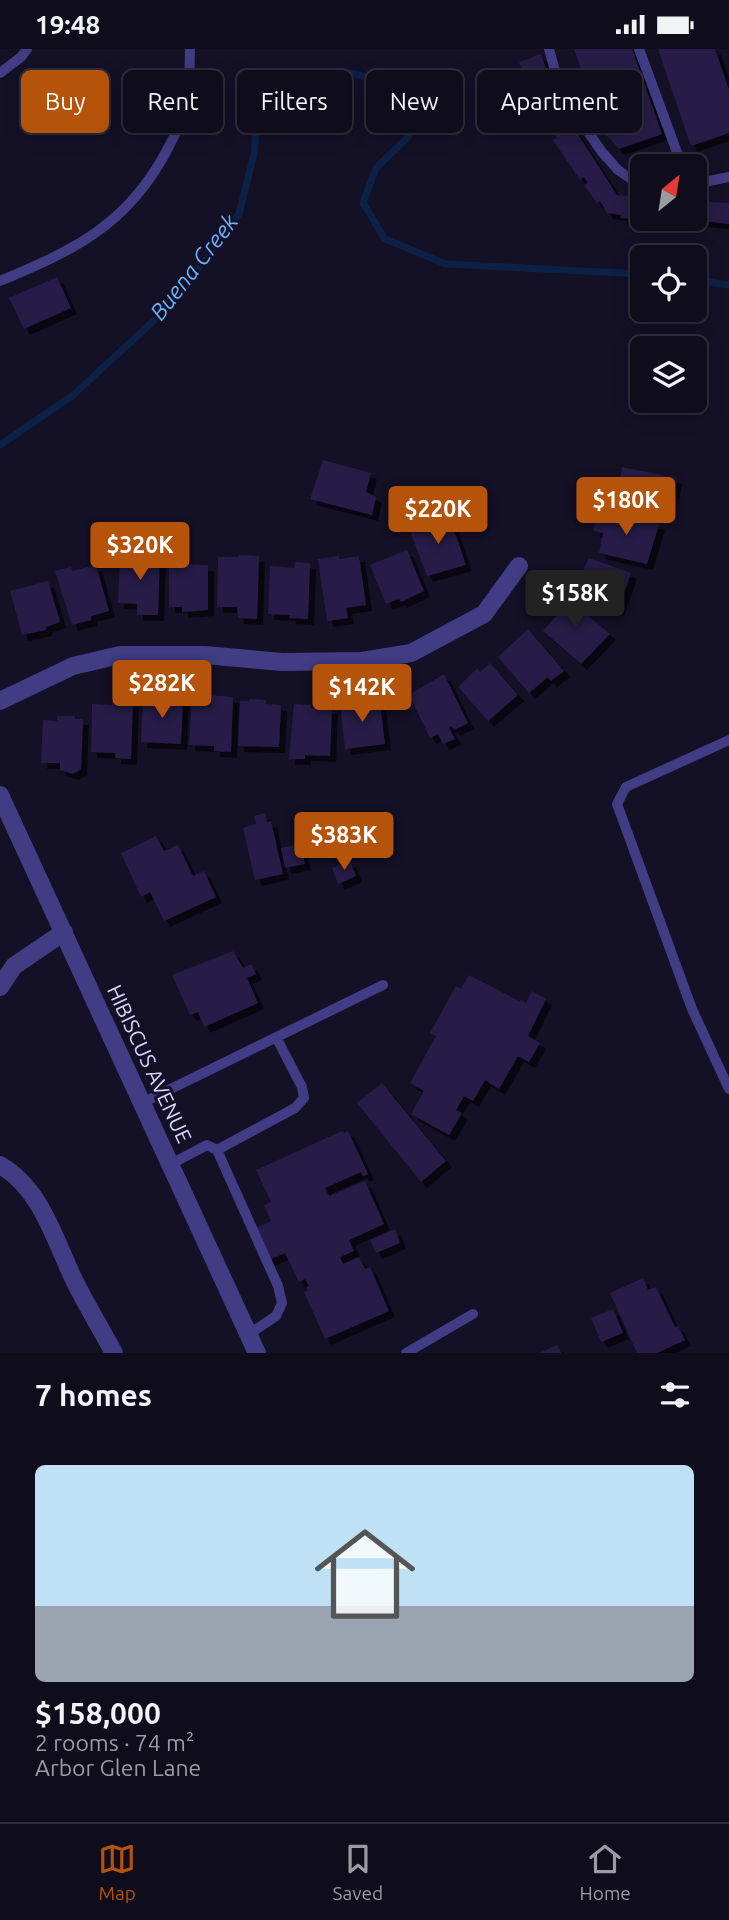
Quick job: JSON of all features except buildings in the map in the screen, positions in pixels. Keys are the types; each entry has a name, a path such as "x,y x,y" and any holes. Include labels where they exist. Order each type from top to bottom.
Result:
{"street":[{"path":"0,701 73,666 120,655 349,661 411,653 484,614 519,566"},
{"name":"HIBISCUS AVENUE","path":"0,795 257,1353"},
{"path":"0,987 14,966 64,932"},
{"path":"0,1165 26,1186 43,1211 76,1283 114,1353"}],"lane":[{"path":"0,73 27,49"},
{"path":"0,281 78,246 114,220 132,202 160,163 183,118 189,92 190,49"},
{"path":"549,49 561,93 602,152 618,170 630,178"},
{"path":"639,49 678,154"},
{"path":"707,182 729,177"},
{"path":"729,740 626,787 617,804 692,1009 729,1089"},
{"path":"142,1103 383,985"},
{"path":"217,1150 295,1108 304,1098 302,1087 277,1039"},
{"path":"171,1164 207,1145 217,1150 278,1286 282,1303 276,1316 249,1334"},
{"path":"406,1353 473,1314"}],"waterway":[{"name":"Buena Creek","path":"0,445 72,396 160,315 207,258 239,214 254,154 258,107 301,72 350,73 384,81 412,116 408,137 376,168 363,203 385,239 446,264 630,273"},
{"name":"Buena Creek","path":"707,282 729,285"}]}
